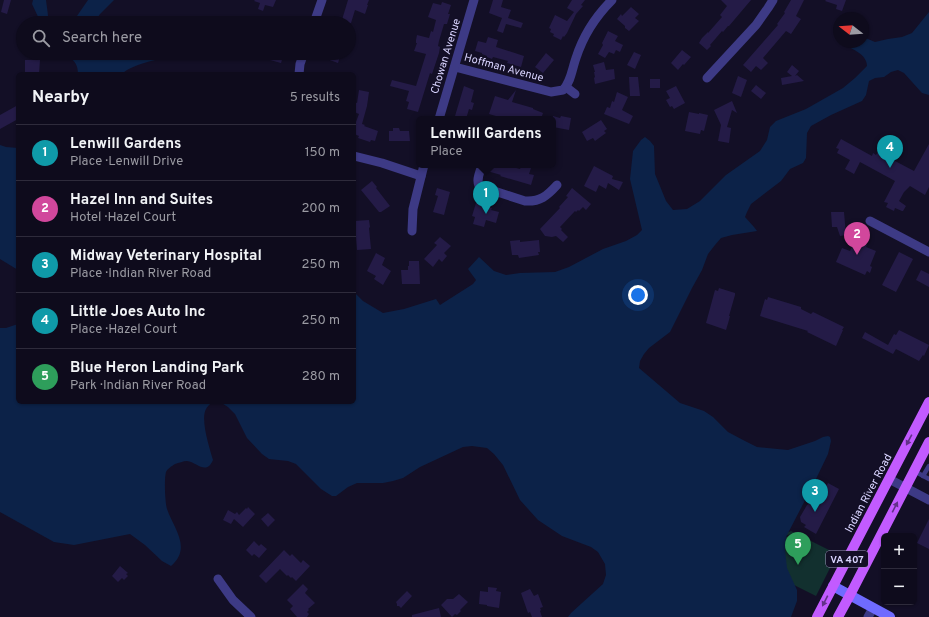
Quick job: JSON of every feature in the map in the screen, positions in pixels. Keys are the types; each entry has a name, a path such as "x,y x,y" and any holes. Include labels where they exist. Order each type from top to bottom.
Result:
{"main road":[{"name":"Indian River Road","path":"817,617 929,402"},
{"name":"VA 407","path":"838,617 929,442"}],"street":[{"path":"316,16 322,0"},
{"name":"Chowan Avenue","path":"441,116 474,0"},
{"path":"575,94 566,87 569,83 576,58 598,16 612,0"},
{"path":"707,78 756,25 773,0"},
{"path":"299,72 301,60"},
{"name":"Hoffman Avenue","path":"455,67 551,92 563,90 566,87"},
{"path":"356,156 382,163 421,176"},
{"path":"412,231 413,209 423,168"},
{"path":"481,168 477,182 479,186 525,201 532,202 538,200 551,192 557,185"},
{"path":"870,221 929,252"},
{"path":"889,479 929,500"},
{"path":"218,579 233,600 251,617"},
{"path":"833,586 850,595 870,613 890,617"}],"lane":[{"path":"924,476 929,466"},
{"path":"914,471 929,479"}],"green space":[{"path":"791,531 837,554 816,596 766,571 773,542 791,534 761,543"}],"water":[{"path":"33,0 46,0 48,16 38,16 32,4"},
{"path":"88,0 114,0 99,16 77,16"},
{"path":"929,12 929,95 922,93 904,73 898,70 891,72 884,77 875,78 869,81 866,95 862,101 811,126 807,133 806,158 803,163 790,169 781,181 751,204 745,217 757,231 721,238 708,254 702,270 670,332 649,348 640,361 639,368 680,403 704,411 713,417 728,432 757,447 788,450 823,437 830,437 831,441 828,454 786,537 785,550 787,568 797,590 797,601 791,617 568,617 603,584 606,575 605,564 598,552 591,547 562,536 538,520 520,500 503,465 487,448 472,446 463,447 420,467 403,478 383,483 357,483 348,487 336,496 332,496 321,489 296,464 288,461 269,459 262,454 247,438 235,414 223,404 356,404 356,294 363,301 383,313 404,309 436,299 440,305 473,284 476,280 468,269 479,257 494,271 506,275 555,272 569,267 603,249 626,241 637,235 642,230 630,179 633,151 645,137 654,146 655,174 666,201 673,210 687,209 700,201 726,175 760,151 767,140 770,127 776,121 806,109 843,88 855,78 867,66 865,58 851,48 869,48 869,40 875,42 902,37 912,33"},
{"path":"72,60 155,60 134,66 124,72 78,72 76,64"},
{"path":"0,145 16,148 16,269 0,259"},
{"path":"16,325 16,404 210,404 204,414 206,434 213,460 210,465 204,468 191,462 184,461 175,464 168,469 165,475 166,506 180,538 181,545 177,559 171,566 162,561 145,545 130,534 74,545 54,542 0,512 0,328 6,328"}],"building":[{"path":"4,0 11,0 7,14 1,12"},
{"path":"276,0 273,7 265,5 263,11 258,9 260,3 254,1"},
{"path":"348,0 369,0 365,14 355,10 353,16 343,16"},
{"path":"493,0 503,0 501,7 511,10 508,18 523,23 521,28 506,24 503,33 497,31 502,18 489,13"},
{"path":"572,0 585,0 567,33 561,40 553,36 554,34 550,32 551,29 549,28 555,15 567,21 574,12 567,8"},
{"path":"721,0 751,0 729,26 723,32 722,31 707,50 699,43 722,17 720,15 727,6"},
{"path":"791,0 804,0 796,16 801,19 791,34 786,31 763,58 768,63 761,70 756,66 751,72 743,65 778,25 777,24 785,13 784,12"},
{"path":"846,0 842,11 836,9 837,5 825,1"},
{"path":"442,2 451,5 448,14 450,14 447,24 444,24 438,46 440,47 439,53 432,74 430,73 418,112 407,109 409,102 406,101 409,91 390,86 392,80 416,86 426,54 414,51 417,43 417,35 429,38 431,31 433,32 436,20 428,17 433,3 441,5"},
{"path":"631,7 639,14 635,18 639,21 629,31 617,19"},
{"path":"608,31 618,36 615,41 623,45 620,52 616,50 614,54 609,52 605,58 598,54"},
{"path":"488,37 498,40 496,47 524,56 521,67 507,63 508,61 493,57 492,59 475,51 478,41 486,43"},
{"path":"682,50 691,57 678,70 671,63"},
{"path":"634,52 641,55 635,69 627,65"},
{"path":"546,53 554,60 543,73 535,67"},
{"path":"25,60 40,60 39,72 25,72"},
{"path":"270,60 282,60 281,63"},
{"path":"330,60 339,60 338,63"},
{"path":"604,62 606,70 614,69 615,79 595,84 595,72 593,65"},
{"path":"792,65 799,71 795,76 797,75 804,81 782,85 781,78 792,76 787,72"},
{"path":"738,76 747,80 741,97 732,93"},
{"path":"629,77 638,77 640,96 630,96"},
{"path":"650,79 660,79 660,88 650,88"},
{"path":"756,85 766,93 761,99 751,91"},
{"path":"464,86 474,90 471,102 474,103 472,110 469,109 467,116 455,116"},
{"path":"676,86 685,103 674,109 672,106 670,107 666,100 670,98 666,91"},
{"path":"359,90 369,92 362,124 378,131 375,141 371,140 370,142 358,138 359,136 356,135 356,122 359,114 356,113"},
{"path":"516,90 512,102 533,108 543,113 542,116 496,116 489,114 495,96 508,100"},
{"path":"617,92 628,97 622,110 633,116 629,124 604,114 607,107 610,108 612,101 614,102"},
{"path":"732,101 737,113 732,110 727,127 731,128 729,143 718,141 721,125 714,110"},
{"path":"16,106 16,120 0,129 0,115"},
{"path":"689,112 708,115 704,131 701,130 700,134 685,131"},
{"path":"561,116 571,118 569,130 556,128 556,117 560,118"},
{"path":"601,120 607,129 604,131 606,133 595,141 593,138 587,141 582,132"},
{"path":"393,128 399,128 400,131 409,131 410,141 389,141 389,131 393,131"},
{"path":"841,139 872,156 873,153 876,155 878,152 914,171 929,144 929,187 925,195 910,186 904,192 899,201 906,206 903,211 895,208 894,211 886,207 888,203 884,202 895,181 860,162 854,174 845,169 850,160 837,153 839,149 836,148"},
{"path":"594,166 613,176 612,179 623,182 619,190 608,183 606,189 599,185 596,192 584,186"},
{"path":"488,168 531,168 529,174 534,175 531,185 487,171"},
{"path":"372,181 390,206 381,212 379,212 361,190"},
{"path":"437,188 450,192 444,215 433,212 438,196 435,195"},
{"path":"572,188 591,204 586,210 583,207 579,211 575,211 560,227 568,237 563,242 556,236 545,236 540,229 560,208 559,207 568,197 566,196"},
{"path":"476,203 499,212 496,223 486,220 484,227 473,224 475,217 472,216"},
{"path":"831,212 844,212 846,235 840,236 837,227 832,227"},
{"path":"369,220 371,249 357,250 356,221"},
{"path":"440,237 451,246 444,253 447,256 442,262 439,259 433,267 424,259 437,245 434,243"},
{"path":"520,240 520,242 539,240 539,255 519,258 518,255 512,255 510,241"},
{"path":"855,240 876,251 870,266 872,267 870,273 867,271 865,275 836,262 842,248 850,251"},
{"path":"899,252 913,259 896,292 882,285"},
{"path":"376,253 385,258 382,265 391,271 383,285 374,279 376,276 367,271"},
{"path":"409,261 419,261 420,284 402,284 401,270 408,270"},
{"path":"921,270 929,274 929,287 916,280"},
{"path":"719,288 735,293 726,330 706,323 715,290 718,291"},
{"path":"768,297 801,307 801,309 811,314 813,312 844,327 836,346 807,332 808,331 760,316 765,299 767,300"},
{"path":"899,330 929,345 924,356 923,355 919,361 896,349 893,354 862,338 865,332 888,345 894,334 896,335"},
{"path":"828,483 839,489 816,534 804,527 806,525 801,522 800,517 807,505 812,502 817,504"},
{"path":"248,507 255,514 243,527 234,519 231,524 223,520 228,510 235,514 237,512 239,515"},
{"path":"268,513 275,520 268,527 261,519"},
{"path":"929,519 929,549 917,543"},
{"path":"254,541 259,546 261,544 267,549 259,558 254,554 252,556 246,550"},
{"path":"284,550 290,556 292,554 301,563 303,560 310,566 296,581 292,577 287,576 280,569 266,583 259,576"},
{"path":"120,566 128,573 126,574 128,576 124,580 122,578 118,582 112,576"},
{"path":"303,584 308,589 305,593 315,603 308,609 309,610 307,612 309,614 307,617 297,617 290,609 293,606 287,600"},
{"path":"488,587 497,588 496,591 501,592 499,608 479,604 480,591 488,592"},
{"path":"530,589 534,596 538,594 543,607 540,608 542,617 532,617 530,612 528,613 521,593"},
{"path":"407,591 412,596 401,608 397,606 396,602"},
{"path":"459,594 468,602 457,615 455,614 452,617 441,605 447,599 453,599"},
{"path":"439,608 441,617 412,617 412,615"}],"place":[{"name":"Little Joes Auto Inc","path":"890,168"},
{"name":"Lenwill Gardens","path":"486,214"},
{"name":"Hazel Inn and Suites","path":"857,255"},
{"name":"Midway Veterinary Hospital","path":"815,512"},
{"name":"Blue Heron Landing Park","path":"798,565"}]}
